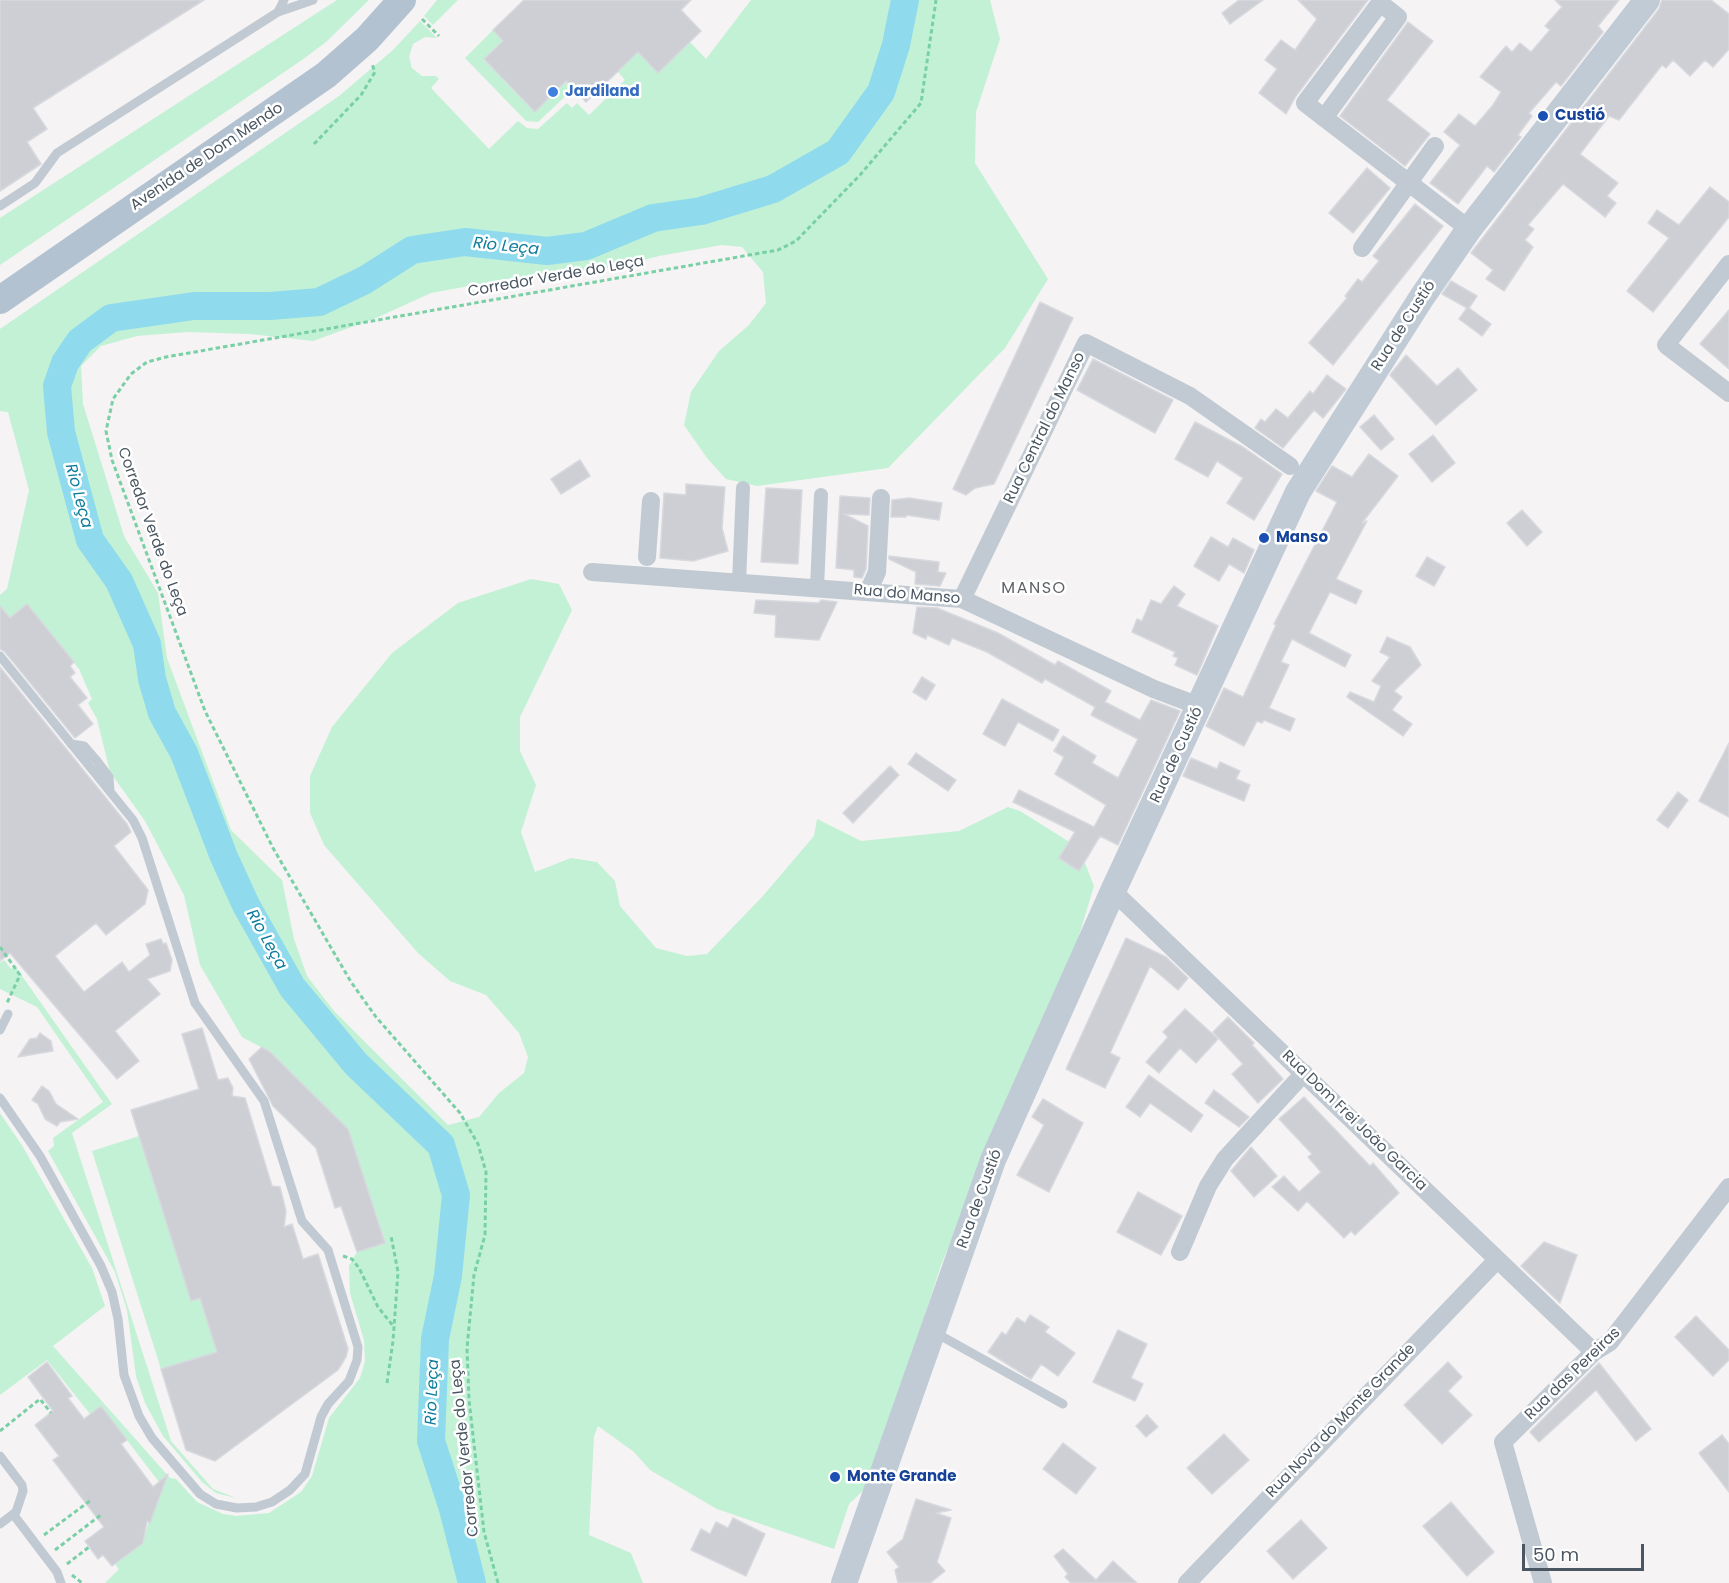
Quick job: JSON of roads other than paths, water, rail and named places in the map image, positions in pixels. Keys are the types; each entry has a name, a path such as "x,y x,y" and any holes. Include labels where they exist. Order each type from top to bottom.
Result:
{"main road":[{"name":"Rua de Custió","path":"844,1583 993,1160 1113,891 1299,492 1422,297 1469,229 1647,0"},
{"name":"Avenida de Dom Mendo","path":"0,300 305,91 361,45 412,9"}],"street":[{"path":"1324,118 1398,17 1380,3 1305,104 1469,229"},
{"path":"1362,248 1435,146"},
{"path":"1729,264 1666,345 1729,393"},
{"name":"Rua Central do Manso","path":"962,598 1086,343 1190,396 1290,466"},
{"path":"739,582 743,489"},
{"path":"817,588 821,495"},
{"path":"868,592 877,572 881,498"},
{"path":"647,567 651,501"},
{"name":"Rua do Manso","path":"592,572 647,567 739,582 962,598 1154,689 1199,706"},
{"name":"Rua Dom Frei João Garcia","path":"1113,891 1594,1352"},
{"path":"1180,1252 1208,1186 1225,1159 1304,1073"},
{"name":"Rua das Pereiras","path":"1542,1583 1503,1442 1594,1352 1610,1342 1729,1187"},
{"name":"Rua Nova do Monte Grande","path":"1186,1583 1497,1260"}],"lane":[{"path":"278,12 284,0"},
{"path":"0,206 35,183 57,153 278,12 313,0"},
{"path":"0,656 133,820 142,838 199,1011 264,1101 302,1221 328,1250 358,1347 355,1370 321,1418 305,1474 272,1502 256,1507 237,1508 216,1504 200,1494 183,1477 139,1416 124,1375 118,1319 112,1292 101,1266 40,1156 0,1098"},
{"path":"0,1030 8,1014"},
{"path":"933,1331 1063,1404"},
{"path":"0,1456 24,1491 19,1507 0,1524"},
{"path":"13,1514 57,1572 61,1583"}],"waterway":[{"name":"Rio Leça","path":"472,1583 453,1509 431,1441 435,1339 448,1276 456,1195 441,1145 356,1064 292,987 246,905 224,857 184,753 162,713 152,679 147,644 119,581 90,540 61,432 57,386 65,363 80,341 111,318 194,306 270,306 319,302 365,280 412,250 465,242 547,251 586,246 653,218 701,211 773,189 838,152 881,92 896,45 905,0"}],"place":[{"name":"Jardiland","path":"553,92"},
{"name":"Custió","path":"1543,116"},
{"name":"Manso","path":"1264,538"},
{"name":"Monte Grande","path":"835,1477"}],"district":[{"name":"MANSO","path":"1034,589"}]}
